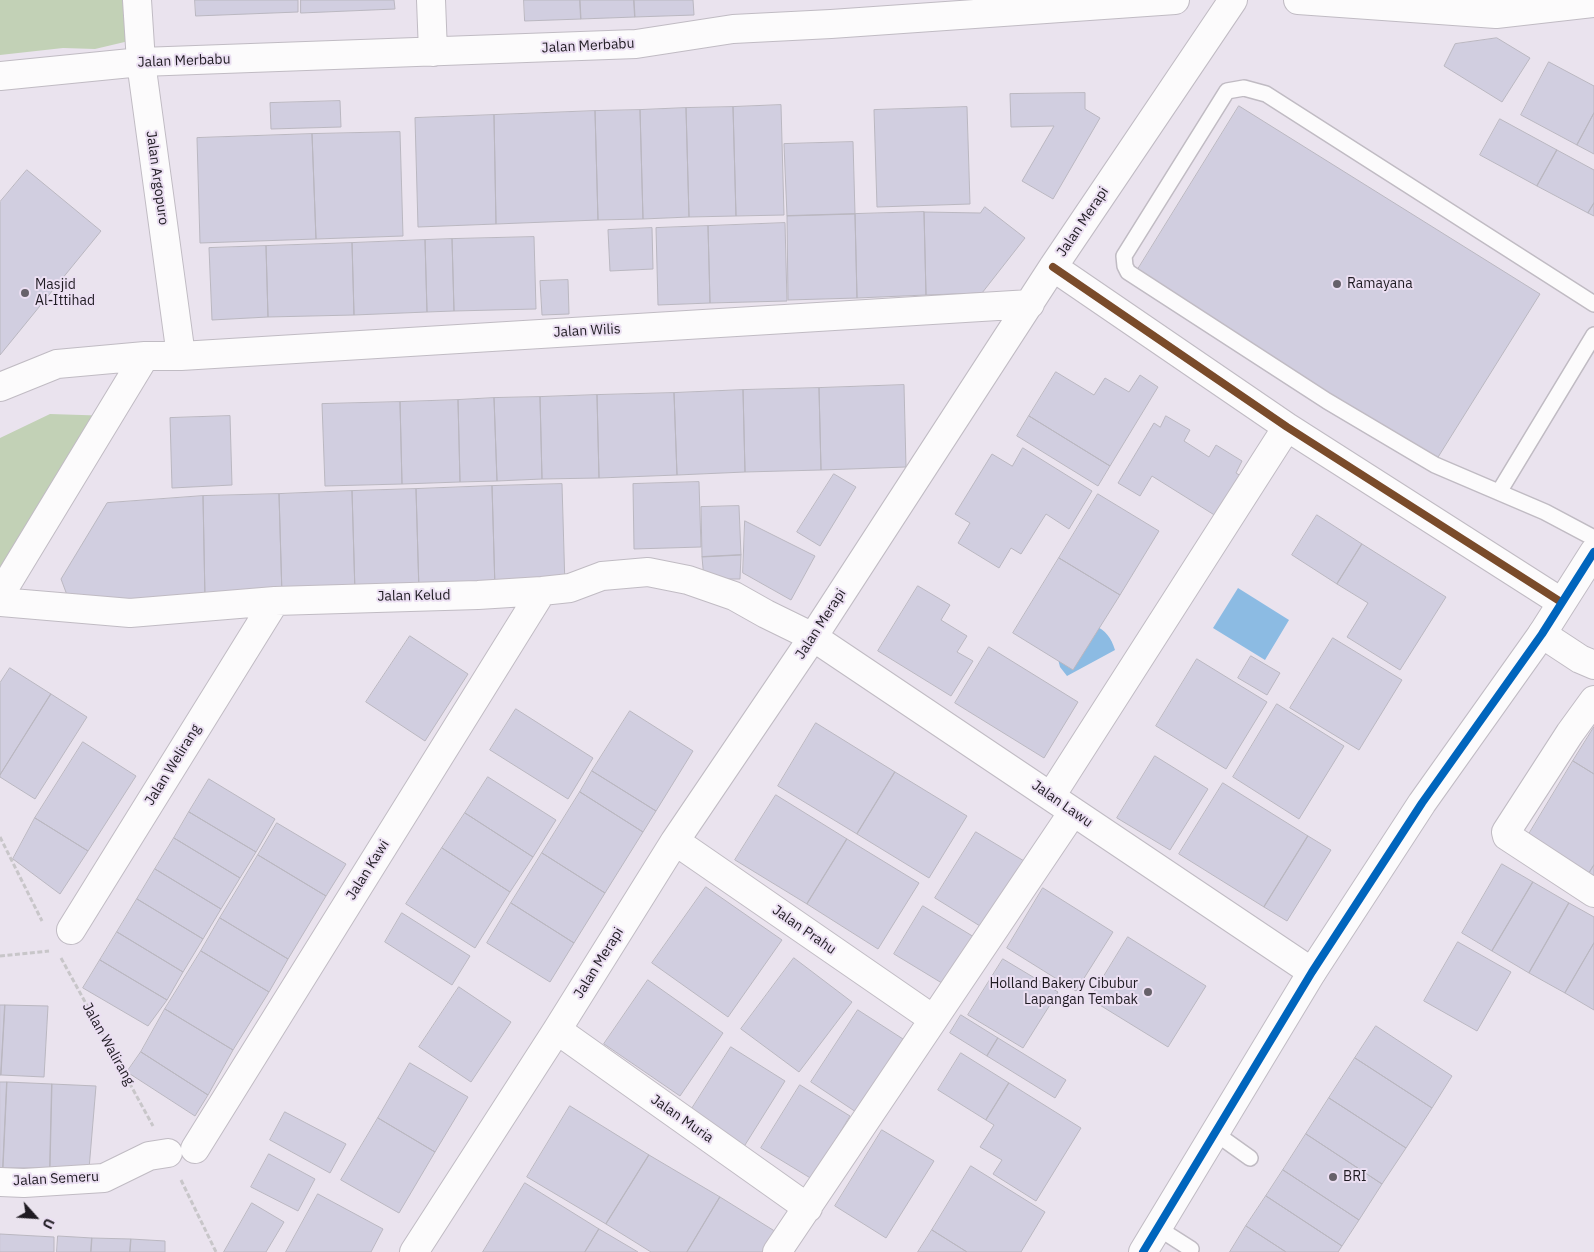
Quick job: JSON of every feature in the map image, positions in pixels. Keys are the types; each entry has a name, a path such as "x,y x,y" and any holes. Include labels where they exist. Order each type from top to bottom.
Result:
{"street":[{"name":"Jalan Argopuro","path":"137,0 141,62 181,356"},
{"path":"431,0 433,52"},
{"name":"Jalan Merbabu","path":"0,76 141,62 636,44 733,29 841,24 1175,0"},
{"name":"Jalan Merapi","path":"426,1248 557,1030 675,841 813,637 1054,267 1233,0"},
{"path":"1298,0 1495,7 1594,3"},
{"path":"1054,267 1287,427 1561,602"},
{"name":"Jalan Wilis","path":"0,387 57,364 145,356 181,356 1030,304"},
{"path":"0,595 145,356"},
{"path":"1051,796 1287,427"},
{"path":"1143,1252 1312,972 1422,803 1542,634 1594,552"},
{"name":"Jalan Kelud","path":"0,602 130,613 275,601 478,595 542,591 570,588 602,576 648,572 688,580 734,596 813,637"},
{"name":"Jalan Kawi","path":"194,1149 542,591"},
{"name":"Jalan Welirang","path":"64,940 275,601"},
{"path":"1542,634 1580,659 1594,665"},
{"name":"Jalan Lawu","path":"813,637 1312,972"},
{"path":"1594,700 1507,827 1506,836 1594,893"},
{"path":"777,1252 1073,812"},
{"name":"Jalan Prahu","path":"675,841 934,1019"},
{"name":"Jalan Muria","path":"557,1030 808,1208"},
{"name":"Jalan Semeru","path":"0,1182 104,1178 149,1156 168,1152"}],"lane":[{"path":"1594,304 1266,94 1244,88 1227,91 1124,256 1128,272 1327,401 1435,465 1545,512 1594,538"},
{"path":"1499,492 1594,335"},
{"path":"1215,1133 1250,1158"},
{"path":"1158,1228 1191,1249"}],"path":[{"path":"0,837 44,924"},
{"path":"0,956 64,940"},
{"name":"Jalan Walirang","path":"64,940 216,1252"}],"green space":[{"path":"0,0 149,0 150,36 95,49 63,48 0,55"},
{"path":"50,414 113,416 0,595 0,438"}],"water":[{"path":"1238,588 1289,620 1265,660 1213,628"},
{"path":"1094,625 1107,635 1112,641 1115,650 1067,676 1060,667 1057,655"}],"building":[{"path":"195,0 298,0 298,12 196,16"},
{"path":"301,0 394,0 395,9 301,13"},
{"path":"524,0 580,0 581,19 525,21"},
{"path":"580,0 634,0 635,17 581,19"},
{"path":"634,0 693,0 694,15 635,17"},
{"path":"1497,38 1530,58 1502,102 1444,66 1455,44"},
{"path":"1549,62 1594,86 1594,113 1577,145 1521,115"},
{"path":"1085,93 1085,109 1100,118 1053,199 1022,181 1054,126 1011,127 1010,94"},
{"path":"340,101 341,127 271,129 270,103"},
{"path":"781,105 784,215 736,216 733,107"},
{"name":"Ramayana","path":"1239,106 1540,294 1435,462 1135,274"},
{"path":"733,107 736,216 689,217 686,108"},
{"path":"967,107 970,204 877,207 874,110"},
{"path":"686,108 689,217 643,219 640,110"},
{"path":"640,110 643,219 598,220 595,111"},
{"path":"595,111 598,220 496,224 494,115"},
{"path":"1594,113 1594,154 1577,145"},
{"path":"494,115 496,224 418,227 415,118"},
{"path":"1500,119 1557,150 1537,186 1480,155"},
{"path":"400,132 403,236 316,239 312,134"},
{"path":"312,134 316,239 200,243 197,138"},
{"path":"853,142 855,214 787,216 784,144"},
{"path":"1557,150 1594,170 1594,203 1588,213 1537,186"},
{"name":"Masjid Al-Ittihad","path":"27,170 101,231 0,355 0,202"},
{"path":"1594,203 1594,216 1588,213"},
{"path":"985,207 1025,238 982,293 926,295 924,212 980,213"},
{"path":"924,212 926,295 857,298 855,214"},
{"path":"855,214 857,298 788,300 787,216"},
{"path":"785,223 787,301 710,303 708,226"},
{"path":"708,226 710,303 658,305 656,228"},
{"path":"652,228 653,269 610,271 608,230"},
{"path":"534,237 536,309 454,311 452,239"},
{"path":"452,239 454,311 427,312 425,240"},
{"path":"425,240 427,312 354,315 352,243"},
{"path":"352,243 354,315 268,317 266,246"},
{"path":"266,246 268,317 212,320 209,248"},
{"path":"568,280 569,314 542,315 540,281"},
{"path":"1056,372 1094,395 1105,378 1129,392 1140,375 1158,387 1110,466 1029,416"},
{"path":"904,385 906,467 821,470 819,388"},
{"path":"819,388 821,470 745,472 743,390"},
{"path":"743,390 745,472 677,475 674,393"},
{"path":"674,393 677,475 599,478 597,395"},
{"path":"597,395 599,478 542,479 540,397"},
{"path":"540,397 542,479 497,481 494,398"},
{"path":"494,398 497,481 460,482 458,400"},
{"path":"458,400 460,482 402,484 400,402"},
{"path":"400,402 402,484 325,486 322,404"},
{"path":"230,416 232,485 172,488 170,418"},
{"path":"1029,416 1110,466 1098,486 1017,436"},
{"path":"1166,416 1190,430 1184,441 1209,457 1216,445 1242,461 1236,473 1241,476 1216,516 1152,476 1140,496 1118,483 1154,423 1160,427"},
{"path":"1023,448 1092,491 1069,529 1046,514 1021,554 1011,548 999,568 958,543 970,523 955,514 992,454 1012,466"},
{"path":"834,474 856,487 820,546 797,532"},
{"path":"699,482 701,547 634,549 633,484"},
{"path":"562,484 565,587 495,589 492,486"},
{"path":"492,486 495,589 419,592 416,489"},
{"path":"416,489 419,592 355,593 352,491"},
{"path":"352,491 355,593 282,596 279,494"},
{"path":"279,494 282,596 205,599 203,496"},
{"path":"1098,494 1159,531 1120,595 1059,558"},
{"path":"203,496 205,599 70,603 61,579 107,503"},
{"path":"739,506 741,555 702,557 701,507"},
{"path":"1317,515 1362,544 1337,584 1292,555"},
{"path":"745,521 815,556 791,600 743,573"},
{"path":"1362,544 1446,597 1400,670 1347,637 1368,603 1337,584"},
{"path":"741,555 740,579 704,579 702,557"},
{"path":"1059,558 1120,595 1073,670 1013,633"},
{"path":"918,586 950,605 941,620 967,636 957,652 973,661 951,696 878,651"},
{"path":"410,636 468,674 425,741 366,702"},
{"path":"1333,638 1402,680 1359,750 1290,708"},
{"path":"989,647 1078,702 1044,758 955,703"},
{"path":"1251,656 1280,673 1267,695 1238,678"},
{"path":"1197,659 1267,702 1226,769 1156,726"},
{"path":"10,668 51,694 0,775 0,683"},
{"path":"51,694 87,717 35,799 0,777 0,775"},
{"path":"1277,704 1344,746 1299,819 1233,777"},
{"path":"516,709 593,758 568,799 490,750"},
{"path":"630,711 693,751 656,811 592,771"},
{"path":"816,723 895,772 857,834 778,786"},
{"path":"1594,727 1594,774 1573,761"},
{"path":"83,742 136,776 88,851 35,818"},
{"path":"1155,756 1208,789 1170,850 1117,818"},
{"path":"1573,761 1594,774 1594,865 1584,881 1523,844"},
{"path":"592,771 656,811 643,832 580,792"},
{"path":"895,772 967,816 929,878 857,834"},
{"path":"488,777 556,820 533,857 465,813"},
{"path":"209,779 275,819 256,852 189,812"},
{"path":"1223,783 1308,836 1264,907 1179,854"},
{"path":"580,792 643,832 605,893 542,853"},
{"path":"776,795 847,839 807,904 735,860"},
{"path":"189,812 256,852 240,878 174,838"},
{"path":"465,813 533,857 510,892 442,848"},
{"path":"35,818 88,851 60,894 13,859"},
{"path":"277,823 346,864 326,896 258,855"},
{"path":"976,832 1029,864 988,931 935,898"},
{"path":"1308,836 1331,850 1287,921 1264,907"},
{"path":"174,838 240,878 221,909 155,869"},
{"path":"847,839 919,883 878,949 807,904"},
{"path":"442,848 510,892 475,948 406,904"},
{"path":"542,853 605,893 574,943 511,903"},
{"path":"258,855 326,896 288,959 220,918"},
{"path":"1502,864 1533,882 1492,951 1462,933"},
{"path":"1594,865 1594,888 1584,881"},
{"path":"155,869 221,909 203,939 137,899"},
{"path":"1533,882 1569,903 1529,973 1492,951"},
{"path":"706,887 782,940 728,1017 652,963"},
{"path":"1043,888 1113,932 1076,991 1007,948"},
{"path":"137,899 203,939 183,972 117,932"},
{"path":"511,903 574,943 550,982 487,943"},
{"path":"1569,903 1594,917 1594,943 1565,993 1529,973"},
{"path":"923,906 979,940 950,988 894,954"},
{"path":"402,913 470,956 452,985 385,942"},
{"path":"220,918 288,959 269,992 201,951"},
{"path":"117,932 183,972 167,1000 100,960"},
{"name":"Holland Bakery Cibubur Lapangan Tembak","path":"1128,937 1206,986 1168,1047 1090,999"},
{"path":"1458,942 1511,972 1477,1031 1424,1001"},
{"path":"1594,943 1594,1010 1565,993"},
{"path":"201,951 269,992 233,1050 165,1009"},
{"path":"794,958 852,1002 799,1072 741,1029"},
{"path":"1003,959 1058,992 1023,1048 968,1015"},
{"path":"100,960 167,1000 148,1026 83,988"},
{"path":"648,980 723,1033 680,1096 604,1044"},
{"path":"459,987 511,1022 471,1082 419,1047"},
{"path":"0,1005 5,1005 1,1075 0,1075"},
{"path":"5,1005 48,1006 44,1077 1,1075"},
{"path":"165,1009 233,1050 208,1095 141,1052"},
{"path":"858,1010 903,1039 856,1112 811,1082"},
{"path":"961,1015 998,1038 987,1056 950,1033"},
{"path":"1376,1026 1452,1076 1432,1108 1355,1058"},
{"path":"998,1038 1066,1080 1055,1098 987,1056"},
{"path":"731,1047 785,1081 740,1153 686,1118"},
{"path":"141,1052 208,1095 195,1116 127,1072"},
{"path":"961,1053 1009,1083 986,1120 938,1090"},
{"path":"1355,1058 1432,1108 1406,1148 1329,1098"},
{"path":"410,1063 468,1097 435,1152 378,1118"},
{"path":"0,1082 7,1082 3,1168 0,1168"},
{"path":"7,1082 52,1084 50,1168 3,1168"},
{"path":"1009,1083 1081,1128 1036,1201 993,1174 1002,1160 980,1147 994,1125 986,1120"},
{"path":"52,1084 96,1086 89,1169 50,1168"},
{"path":"800,1085 850,1116 812,1179 761,1148"},
{"path":"1329,1098 1406,1148 1382,1184 1306,1134"},
{"path":"570,1106 649,1155 606,1224 527,1177"},
{"path":"285,1112 346,1144 330,1173 270,1140"},
{"path":"378,1118 435,1152 399,1213 341,1180"},
{"path":"882,1130 934,1161 886,1238 835,1206"},
{"name":"BRI","path":"1306,1134 1382,1184 1359,1220 1283,1170"},
{"path":"269,1154 315,1179 298,1211 251,1187"},
{"path":"649,1155 720,1197 687,1252 651,1252 606,1224"},
{"path":"971,1166 1045,1212 1021,1252 967,1252 932,1230"},
{"path":"1283,1170 1359,1220 1342,1246 1266,1196"},
{"path":"525,1183 599,1229 585,1252 483,1252"},
{"path":"318,1194 383,1229 371,1252 286,1252"},
{"path":"1266,1196 1342,1246 1338,1252 1286,1252 1246,1226"},
{"path":"720,1197 781,1235 770,1252 687,1252"},
{"path":"252,1203 284,1222 266,1252 224,1252"},
{"path":"1246,1226 1286,1252 1230,1252"},
{"path":"599,1229 638,1252 585,1252"},
{"path":"932,1230 967,1252 918,1252"},
{"path":"0,1234 54,1237 54,1252 0,1252"},
{"path":"58,1236 92,1238 91,1252 57,1252"},
{"path":"92,1238 131,1239 130,1252 91,1252"},
{"path":"131,1239 165,1241 165,1252 130,1252"}],"transit line":[{"path":"1053,267 1287,427 1561,602"},
{"path":"1143,1252 1312,972 1422,803 1542,634 1594,552"}],"place":[{"name":"Ramayana","path":"1337,284"},
{"name":"Masjid Al-Ittihad","path":"25,293"},
{"name":"Holland Bakery Cibubur Lapangan Tembak","path":"1148,992"},
{"name":"BRI","path":"1333,1177"}]}
